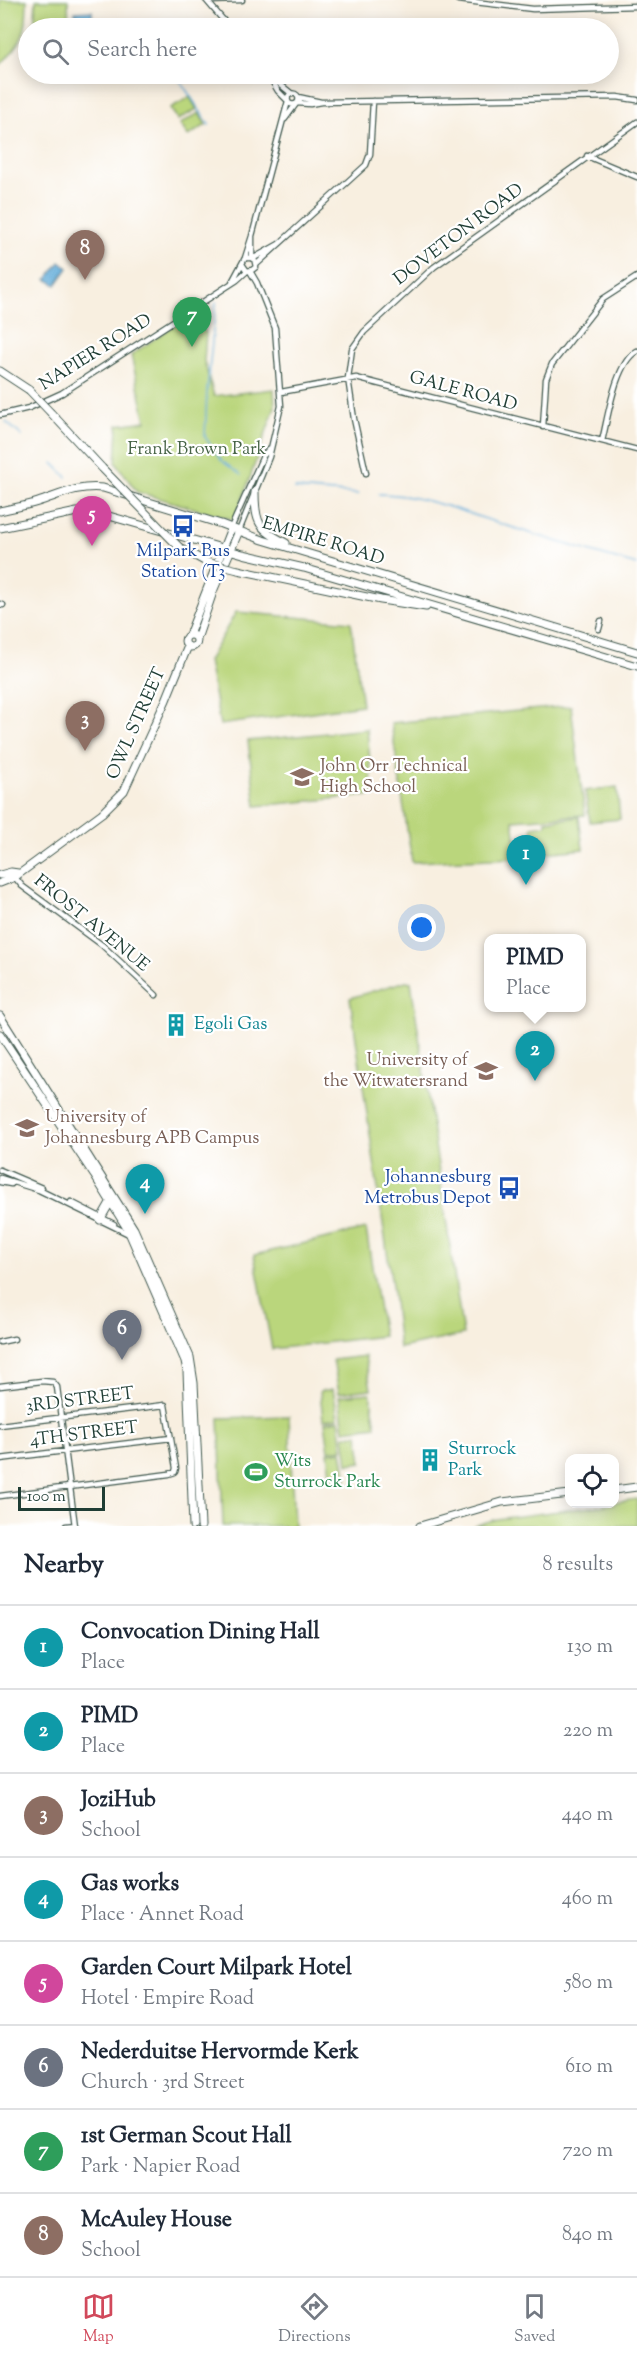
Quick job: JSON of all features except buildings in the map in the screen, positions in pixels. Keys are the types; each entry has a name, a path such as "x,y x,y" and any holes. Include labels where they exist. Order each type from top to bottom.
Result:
{"main road":[{"path":"0,371 28,390 51,412 179,547 206,562 406,605 431,606"},
{"name":"EMPIRE ROAD","path":"0,511 69,490 93,487 154,503 299,550 637,652"},
{"path":"255,492 255,513 260,525 268,533 299,550"},
{"path":"0,504 22,506"},
{"name":"EMPIRE ROAD","path":"0,530 71,513 92,511 304,568 637,666"},
{"path":"231,528 227,549 195,645 188,646 185,640 227,549 239,531"},
{"path":"189,635 197,639"},
{"name":"OWL STREET","path":"0,883 102,813 124,791 188,646"},
{"name":"OWL STREET","path":"0,875 15,874"},
{"path":"0,1016 39,1081 73,1129 111,1201 132,1232 187,1371 193,1526"},
{"path":"0,1034 66,1134 97,1173 132,1232 192,1363 201,1526"},
{"path":"66,1134 73,1129"},
{"path":"101,1219 111,1201"},
{"path":"619,1489 637,1487"},
{"path":"420,1526 502,1502 565,1495"}],"street":[{"path":"207,0 242,0"},
{"path":"207,0 222,18"},
{"path":"458,0 533,9 637,6"},
{"path":"274,84 290,104 297,101 310,104 617,98 637,100"},
{"path":"279,84 297,101"},
{"path":"257,283 252,236 291,94"},
{"path":"285,119 297,101"},
{"path":"245,258 253,257 279,243 366,165 370,154 373,101"},
{"name":"DOVETON ROAD","path":"366,473 348,378 350,355 356,342 419,279 637,122"},
{"path":"587,156 637,177"},
{"name":"NAPIER ROAD","path":"231,282 245,258 252,236"},
{"path":"256,266 278,247 279,243"},
{"path":"239,531 269,457 269,448 280,413 281,392 275,328 257,283 242,264"},
{"name":"NAPIER ROAD","path":"0,415 29,408 62,393 256,266"},
{"path":"543,427 546,379 552,364 603,299 637,277"},
{"path":"602,441 618,379 628,357 637,351"},
{"name":"GALE ROAD","path":"281,392 348,378 381,384 637,450"},
{"path":"231,528 263,456 269,448"},
{"path":"599,629 601,621"},
{"name":"FROST AVENUE","path":"15,874 22,886 102,945 156,995"},
{"path":"0,1169 101,1219"},
{"path":"0,1180 39,1190 132,1232"},
{"path":"0,1342 14,1339"},
{"path":"0,1386 42,1381 53,1382 58,1388 75,1525 66,1526"},
{"name":"3RD STREET","path":"0,1425 163,1405 166,1407 171,1438"},
{"path":"0,1496 169,1474 176,1468 171,1438"},
{"name":"4TH STREET","path":"0,1459 171,1438"}],"green space":[{"path":"0,0 27,0 26,18 18,18 18,44 0,65"},
{"path":"36,0 68,0 69,18 35,18"},
{"path":"190,97 197,109 178,120 170,108"},
{"path":"199,113 206,125 188,136 180,124"},
{"name":"Frank Brown Park","path":"193,313 206,333 204,361 214,396 274,389 275,407 235,520 137,492 116,463 118,425 146,421 131,355"},
{"path":"236,612 351,622 362,705 220,725 208,661"},
{"path":"571,706 585,815 513,820 518,858 412,862 391,723"},
{"path":"367,729 373,795 256,806 248,741"},
{"path":"617,787 620,819 590,822 585,791"},
{"path":"579,817 583,849 535,854 532,827 546,825 546,821"},
{"path":"406,981 411,982 463,1335 399,1348 393,1292 350,998"},
{"path":"366,1229 383,1336 272,1349 254,1255"},
{"path":"365,1356 371,1389 339,1393 333,1360"},
{"path":"333,1389 338,1418 323,1420 320,1391"},
{"path":"370,1393 376,1426 344,1430 339,1396"},
{"name":"Wits Sturrock Park","path":"289,1416 294,1526 223,1526 219,1418"},
{"path":"339,1420 343,1449 329,1451 325,1422"},
{"path":"358,1434 362,1462 348,1464 344,1436"},
{"path":"342,1451 347,1479 332,1481 328,1453"},
{"path":"637,1499 637,1526 473,1526 497,1519 583,1508 619,1508 619,1501"}],"water":[{"path":"92,11 92,18 75,18 75,12"},
{"path":"60,262 68,268 56,285 47,279"}],"waterway":[{"path":"182,84 209,125"},
{"path":"216,302 205,437 222,461 241,475"},
{"path":"6,422 22,436"},
{"path":"53,463 67,477"},
{"path":"295,489 358,494"},
{"path":"379,494 438,503 637,565"}],"place":[{"name":"McAuley House","path":"85,280"},
{"name":"1st German Scout Hall","path":"192,347"},
{"name":"Milpark Bus Station (T3","path":"183,526"},
{"name":"Garden Court Milpark Hotel","path":"92,546"},
{"name":"JoziHub","path":"85,751"},
{"name":"John Orr Technical High School","path":"302,777"},
{"name":"Convocation Dining Hall","path":"526,885"},
{"name":"Egoli Gas","path":"176,1025"},
{"name":"University of the Witwatersrand","path":"486,1071"},
{"name":"PIMD","path":"535,1081"},
{"name":"University of Johannesburg APB Campus","path":"27,1128"},
{"name":"Johannesburg Metrobus Depot","path":"509,1188"},
{"name":"Gas works","path":"145,1214"},
{"name":"Nederduitse Hervormde Kerk","path":"122,1360"},
{"name":"Sturrock Park","path":"430,1460"},
{"name":"Wits Sturrock Park","path":"256,1472"}]}
